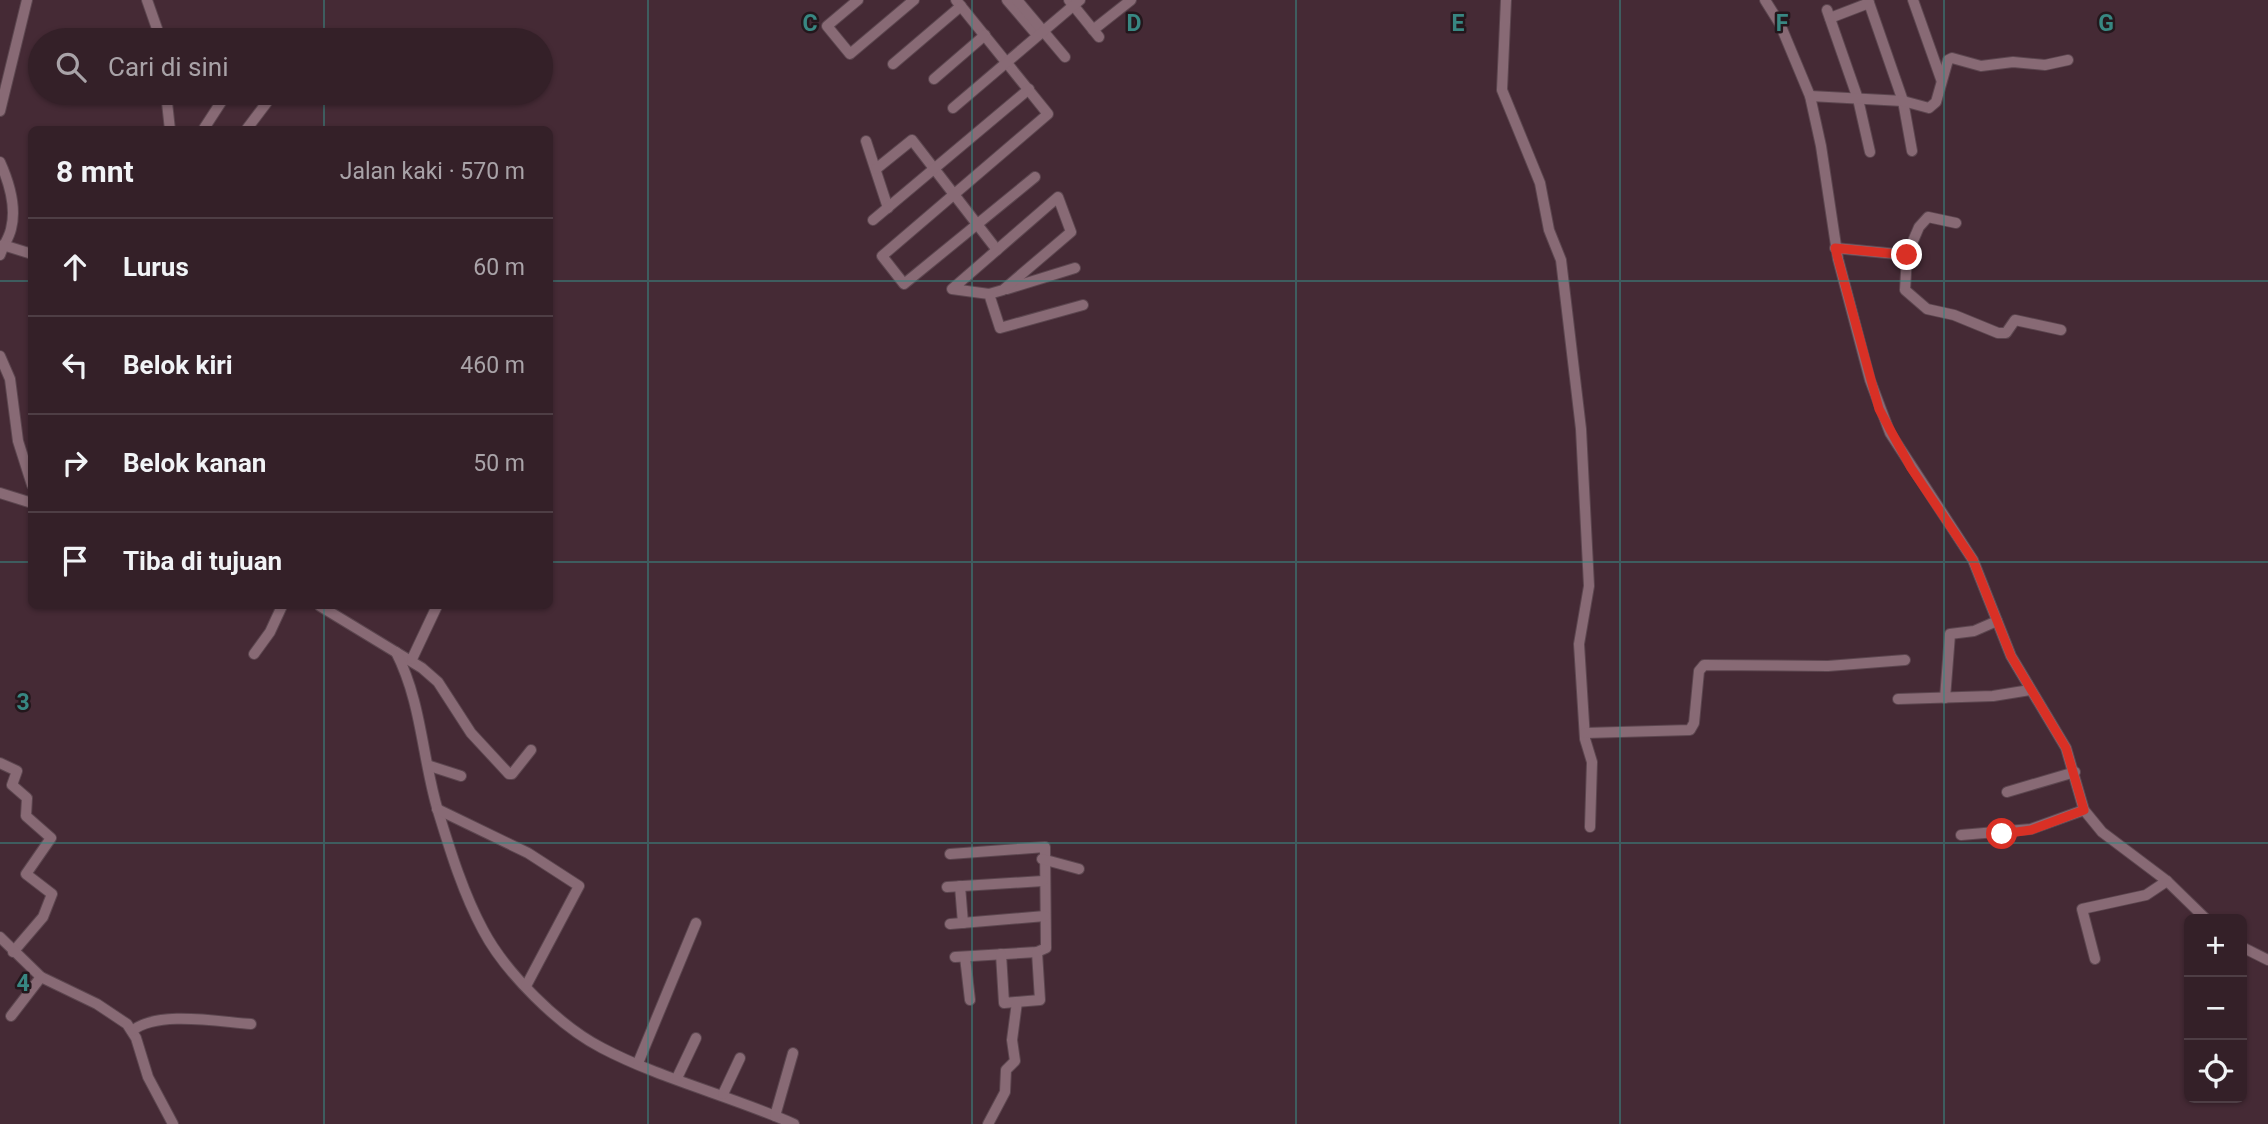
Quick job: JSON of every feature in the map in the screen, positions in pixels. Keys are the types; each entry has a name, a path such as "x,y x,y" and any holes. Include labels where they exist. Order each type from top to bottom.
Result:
{"street":[{"path":"0,111 27,0"},
{"path":"147,0 156,28"},
{"path":"858,0 827,26 849,54 914,0"},
{"path":"1007,0 1065,57"},
{"path":"1017,0 1040,33"},
{"path":"953,108 1074,2 1096,34 1131,0"},
{"path":"1506,0 1502,90 1544,194 1549,230 1561,260 1567,292 1587,511 1589,586 1579,642 1585,733 1592,762 1590,828"},
{"path":"1765,0 1780,24 1810,96 1821,146 1835,248 1879,409 1911,468 1973,560 1997,621 2030,690 2066,748 2084,810 2102,832 2166,881 2201,914"},
{"path":"1913,0 1941,80"},
{"path":"1870,152 1858,99 1829,14 1868,1 1903,101 1912,151"},
{"path":"893,64 959,3 1048,114 882,256 904,284 1035,177"},
{"path":"934,79 985,35"},
{"path":"1810,96 1903,101 1933,107 1948,60 1952,58 1982,66 2013,62 2045,65 2068,60"},
{"path":"873,220 1029,89"},
{"path":"167,105 170,126"},
{"path":"206,126 219,105"},
{"path":"249,126 265,105"},
{"path":"876,169 912,140 997,250"},
{"path":"866,141 888,208"},
{"path":"0,162 9,181 12,205 11,232 1,250 28,253"},
{"path":"1003,290 1071,232 1058,197 952,289 989,294 1003,290 1075,268"},
{"path":"1956,223 1928,217 1919,227 1907,255 1905,290 1927,309 1954,315 1998,333 2006,333 2015,320 2061,330"},
{"path":"1835,248 1907,255"},
{"path":"989,294 1000,328 1083,305"},
{"path":"0,356 10,379 18,441 28,472"},
{"path":"0,493 28,502"},
{"path":"254,654 270,632 281,609"},
{"path":"325,609 412,659 438,682 471,733 509,774 512,774 531,750"},
{"path":"412,659 437,609"},
{"path":"1945,698 1950,634 1974,631 1997,621"},
{"path":"396,652 420,719 437,809 483,931 526,986 575,1032 603,1049 794,1124"},
{"path":"1585,733 1690,730 1694,723 1699,671 1704,665 1828,666 1905,660"},
{"path":"1898,699 1945,698 2030,690"},
{"path":"0,763 17,771 12,786 27,798 26,816 51,838 26,874 52,894 43,917 13,951"},
{"path":"430,766 461,776"},
{"path":"2007,792 2075,772"},
{"path":"437,809 528,853 579,886 526,986"},
{"path":"1961,835 2031,830 2084,810"},
{"path":"950,854 1045,847 1042,859 1046,948 1037,952 960,957 970,1000"},
{"path":"1042,859 1079,869"},
{"path":"947,887 1043,881"},
{"path":"2095,959 2082,909 2146,895 2166,881"},
{"path":"960,886 963,923"},
{"path":"950,924 1045,916"},
{"path":"638,1063 696,923"},
{"path":"0,937 41,977 122,1019 132,1031 148,1077 173,1124"},
{"path":"2247,950 2268,960"},
{"path":"1001,954 1004,1003 1040,1000 1037,952"},
{"path":"11,1016 41,977"},
{"path":"988,1124 1005,1092 1006,1070 1015,1061 1012,1040 1017,1002"},
{"path":"132,1031 139,1025 174,1019 251,1024"},
{"path":"677,1077 696,1038"},
{"path":"775,1116 793,1053"},
{"path":"723,1094 740,1058"}],"route":[{"path":"1907,255 1835,248 1879,409 1911,468 1973,560 2011,656 2072,761 2084,810 2031,830 2002,834"}]}
